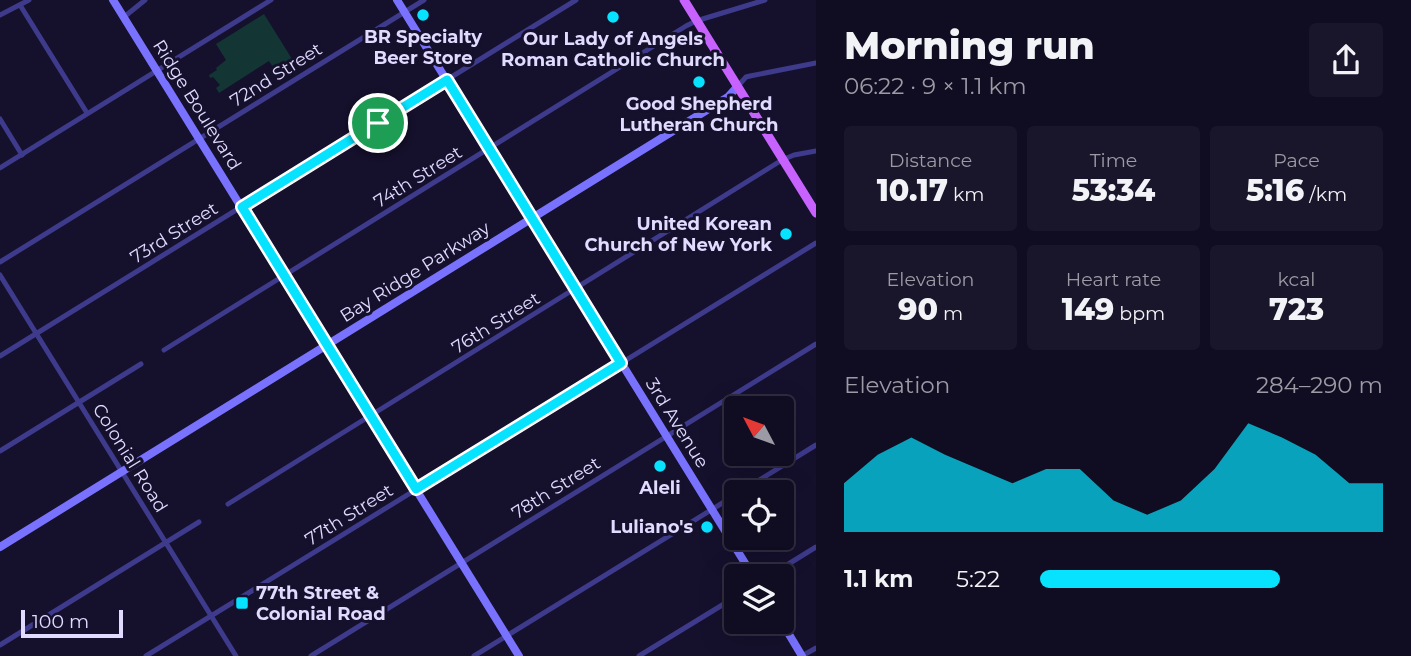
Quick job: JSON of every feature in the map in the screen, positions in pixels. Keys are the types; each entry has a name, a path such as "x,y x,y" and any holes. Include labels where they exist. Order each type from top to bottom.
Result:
{"main road":[{"path":"684,0 816,213"}],"street":[{"path":"0,15 29,0"},
{"name":"Ridge Boulevard","path":"113,0 519,656"},
{"path":"124,17 145,0"},
{"path":"0,168 271,0"},
{"name":"3rd Avenue","path":"397,0 746,564"},
{"name":"72nd Street","path":"0,262 424,0"},
{"name":"73rd Street","path":"0,356 576,0"},
{"name":"74th Street","path":"164,350 696,21 765,0"},
{"path":"20,5 87,113"},
{"name":"Bay Ridge Parkway","path":"0,547 728,97 746,77 816,63"},
{"path":"0,119 22,155"},
{"name":"76th Street","path":"229,504 782,160 816,151"},
{"name":"77th Street","path":"146,656 816,243"},
{"name":"Colonial Road","path":"0,275 236,656"},
{"name":"78th Street","path":"311,656 816,344"},
{"path":"0,451 141,364"},
{"path":"759,480 816,445"},
{"path":"474,656 724,502"},
{"path":"0,645 199,522"},
{"path":"788,564 816,547"},
{"path":"639,656 724,604"},
{"path":"789,634 802,656 816,648"}],"green space":[{"path":"264,14 297,67 279,77 269,61 219,93 216,88 220,85 209,75 226,60 216,44"}],"place":[{"name":"BR Specialty Beer Store","path":"423,15"},
{"name":"Our Lady of Angels Roman Catholic Church","path":"613,17"},
{"name":"Good Shepherd Lutheran Church","path":"699,82"},
{"name":"United Korean Church of New York","path":"786,234"},
{"name":"Aleli","path":"660,466"},
{"name":"Luliano's","path":"707,527"},
{"name":"77th Street & Colonial Road","path":"242,603"}],"route":[{"path":"447,80 621,363 416,489 242,207 378,123 447,80"}]}
